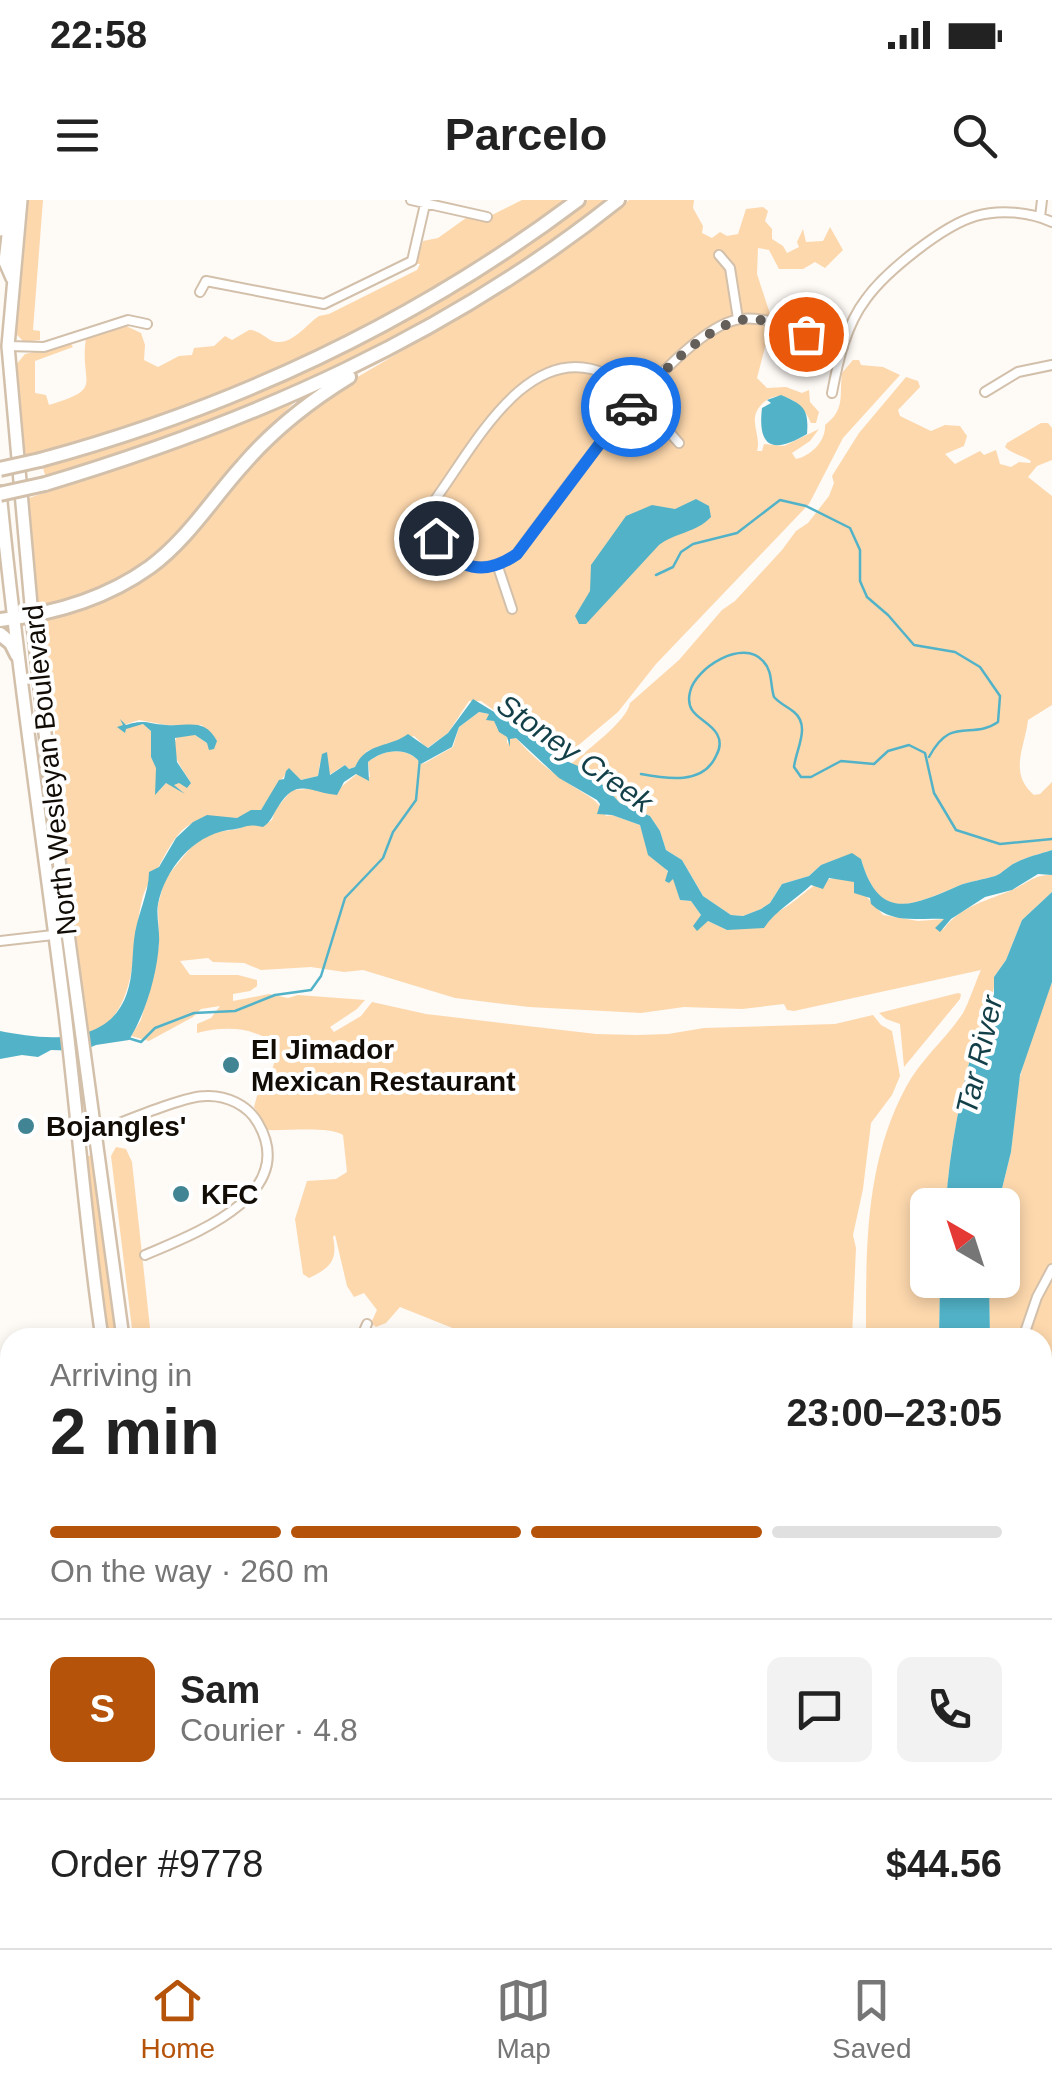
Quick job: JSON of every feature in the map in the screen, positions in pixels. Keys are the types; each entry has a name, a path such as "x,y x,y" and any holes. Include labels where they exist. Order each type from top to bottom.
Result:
{"highway":[{"path":"0,470 157,425 310,363 441,293 578,200"},
{"path":"6,620 83,602 129,581 177,542 255,451 302,409 380,355 477,300 618,200"},
{"path":"0,493 45,484 200,433 380,355"},
{"path":"0,634 12,643 17,655"}],"main road":[{"path":"0,230 2,200"},
{"path":"12,200 5,262 14,282"},
{"name":"North Wesleyan Boulevard","path":"21,200 14,282 3,345 55,828 122,1328"},
{"name":"North Wesleyan Boulevard","path":"0,493 6,620 17,655 101,1328"},
{"path":"38,830 55,828"}],"street":[{"path":"411,200 487,217"},
{"path":"1027,214 1028,200"},
{"path":"1040,217 1042,200"},
{"path":"200,292 206,280 324,304 412,261 426,202"},
{"path":"832,393 843,347 866,299 886,277 973,216 991,212 1027,214 1052,222"},
{"path":"719,255 730,268 738,320"},
{"path":"3,345 44,347 128,320 147,324"},
{"path":"680,443 638,399 606,374 587,368 546,372 513,394 434,502 436,538 462,564 481,568 498,567 517,554 607,434 638,399 706,335 738,320 768,321 843,347"},
{"path":"986,392 1018,372 1052,364"},
{"path":"498,567 512,610"},
{"path":"0,940 54,934"},
{"path":"96,1132 207,1096 239,1104 260,1125 266,1152 257,1188 228,1215 146,1255"},
{"path":"1026,1328 1052,1269"},
{"path":"365,1328 367,1324"}],"shaded area":[{"path":"27,200 43,200 33,330 40,331 40,340 24,342 15,328"},
{"path":"522,200 570,200 468,269 306,357 135,428 24,456 15,366 25,354 71,344 73,347 35,361 35,393 46,395 49,405 84,389 86,338 124,325 141,333 144,360 158,367 179,356 192,355 194,348 214,346 225,336 232,340 249,330 284,341 319,316 417,270 423,241 438,238 466,218 484,219"},
{"path":"588,200 607,200 478,290 410,330 268,398 46,478 43,468 181,424 341,355 443,298"},
{"path":"629,200 694,200 702,233 712,238 720,232 727,236 738,234 746,209 763,207 768,211 765,221 772,229 772,239 787,253 799,247 797,242 803,229 806,242 823,241 830,227 843,250 825,268 815,262 803,269 779,269 769,250 758,248 757,274 772,320 757,378 767,388 786,387 802,393 809,390 810,402 819,412 816,423 811,423 790,399 768,399 755,416 757,451 762,451 764,444 784,446 819,429 792,453 796,459 812,451 839,407 842,373 853,360 900,375 843,438 809,504 656,664 618,712 562,759 481,701 469,701 448,733 427,748 414,736 367,751 355,767 349,769 345,765 329,775 320,763 318,776 301,780 289,769 261,810 237,819 206,819 187,826 173,841 143,895 130,977 117,1012 105,1025 88,1033 55,761 55,720 44,639 46,621 136,581 253,458 332,392 504,291","holes":["139,720 202,725 207,743 195,735 178,735 175,754 191,783 166,783 158,792 151,731 143,724 122,729"]},
{"path":"906,377 918,381 920,387 898,410 900,416 931,431 945,425 960,426 967,436 964,446 945,454 955,464 980,451 984,455 996,450 1000,464 1011,467 1019,462 1030,463 1005,447 1007,443 1041,423 1052,428 1052,460 1037,466 1028,477 1052,496 1052,705 1028,720 1020,769 1026,787 1034,795 1052,782 1052,850 1019,861 995,876 899,904 877,893 861,859 836,861 821,865 809,876 782,884 770,903 761,909 743,916 731,915 703,896 682,860 666,850 650,816 620,803 572,763 614,726 630,703 679,660 796,531 808,523 829,496 834,483 832,476 859,433"},
{"path":"297,400 246,449 179,536 155,559 99,591 36,610 26,499 218,433"},
{"path":"479,712 489,714 489,720 494,720 507,736 507,744 512,737 516,738 549,769 595,801 606,816 640,825 649,855 676,882 680,900 691,901 701,915 701,925 708,921 727,930 779,911 822,881 842,879 855,882 883,915 918,921 945,919 943,930 976,905 1036,877 1052,875 1052,892 1022,920 1006,960 994,977 961,1098 948,1188 910,1188 910,1298 940,1298 939,1328 866,1328 870,1209 892,1117 912,1077 963,1013 981,970 794,1011 787,1010 784,1004 742,1009 684,1007 641,1013 529,1007 455,998 363,970 261,970 244,963 213,962 208,958 180,961 190,975 238,975 257,980 257,986 250,991 233,994 233,1001 269,994 365,1000 330,1027 334,1032 361,1016 372,1002 426,1014 596,1034 668,1034 704,1028 835,1024 873,1015 892,1031 900,1076 892,1095 871,1123 853,1235 856,1248 852,1328 452,1328 400,1307 386,1323 376,1327 371,1323 377,1310 364,1293 354,1297 347,1286 335,1235 331,1263 309,1278 303,1274 295,1219 307,1181 336,1179 347,1172 343,1135 318,1130 267,1130 254,1107 257,1096 269,1082 278,1048 251,1032 218,1029 197,1033 197,1024 211,1018 220,1006 201,1009 149,1041 131,1036 141,1020 154,970 159,945 158,905 165,879 192,846 211,833 272,820 275,810 292,790 341,787 357,774 370,777 368,762 389,752 410,754 421,764 453,747 459,727"},
{"path":"1052,982 1052,1328 990,1328 989,1298 1020,1298 1020,1188 1002,1188 1011,1152 1018,1084"},
{"path":"958,993 960,999 904,1067 900,1024 879,1013"},
{"path":"116,1147 126,1149 132,1162 150,1328 132,1328 111,1156"},
{"path":"91,1155 118,1328 108,1328 86,1157"}],"water":[{"path":"781,395 803,409 807,434 777,445 766,440 762,432 762,408 771,403 767,400"},
{"path":"696,499 709,506 711,517 659,545 586,624 579,624 575,616 590,591 591,565 626,516 652,505 675,509"},
{"path":"473,699 578,766 620,803 650,816 666,850 682,860 703,896 731,915 743,916 761,909 770,903 782,884 809,876 821,865 852,853 861,859 877,893 899,904 995,876 1019,861 1052,850 1052,875 1038,874 1012,890 985,897 951,919 940,932 935,928 944,919 888,915 871,904 870,898 854,893 854,882 829,878 823,889 811,885 764,928 727,930 708,921 697,931 693,926 701,915 691,901 680,900 673,879 665,881 668,871 648,855 640,825 597,814 597,800 559,778 516,738 510,739 510,747 494,721 486,720 489,714 479,712 459,727 452,747 421,764 403,752 381,754 368,762 369,781 356,774 344,782 337,795 298,789 285,798 263,827 249,826 215,834 182,856 162,891 153,980 129,1040 82,1051 51,1050 38,1057 0,1059 0,1031 74,1036 106,1023 118,1011 129,987 135,931 149,872 159,867 176,838 193,822 207,815 237,818 251,810 261,810 289,768 301,780 318,776 322,754 327,752 330,775 345,765 349,769 355,767 365,753 408,734 428,748 448,733"},
{"path":"120,719 126,725 142,722 201,726 217,741 214,749 209,750 207,743 195,735 175,738 177,762 191,783 187,788 179,783 174,785 185,794 166,783 155,795 151,731 143,724 126,729 125,733 117,727 123,725"},
{"name":"Tar River","path":"1052,892 1052,982 1020,1075 1011,1152 1002,1188 948,1188 957,1119 985,1002 994,994 994,977 1006,960 1022,920"},
{"path":"940,1298 989,1298 990,1328 939,1328"}],"waterway":[{"path":"656,575 673,567 681,552 693,544 737,533 780,500 806,506 850,528 860,550 860,581 867,597 914,645 955,652 980,667 1000,696 998,722 946,736 929,757"},
{"name":"Stoney Creek","path":"641,774 683,778 710,765 719,739 690,707 690,692 710,666 732,654 744,653 763,661 774,697 799,718 802,731 794,767 801,777 811,777 841,761 874,764 888,751 909,745 925,753 934,793 956,830 1000,844 1052,839"},
{"path":"128,1038 141,1042 155,1028 194,1013 235,1011 275,995 311,990 321,976 345,898 383,858 393,832 416,800 420,758"}],"way so far":[{"path":"631,407 706,335 724,324 754,319 806,334"}],"place":[{"name":"El Jimador Mexican Restaurant","path":"231,1065"},
{"name":"Bojangles'","path":"26,1126"},
{"name":"KFC","path":"181,1194"}],"route":[{"path":"436,538 462,564 498,567 517,554 631,407"}]}
